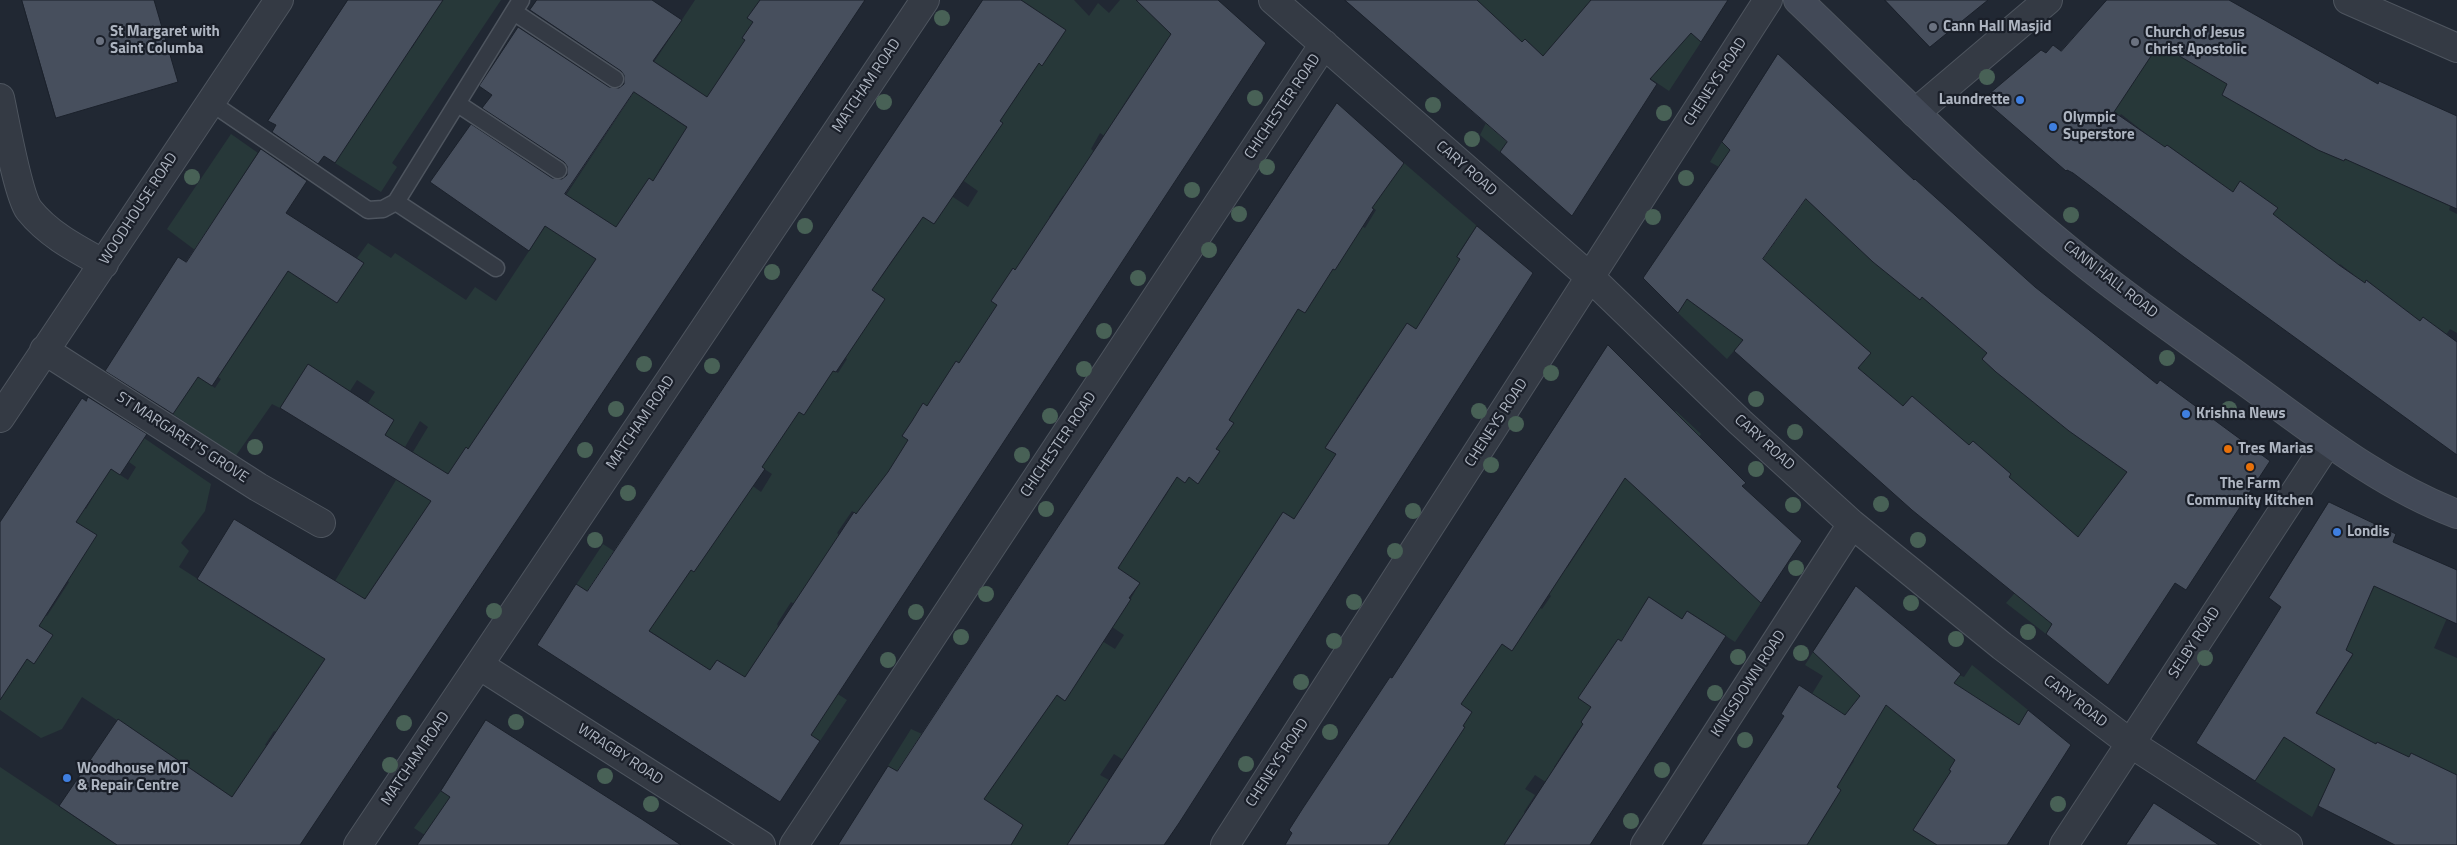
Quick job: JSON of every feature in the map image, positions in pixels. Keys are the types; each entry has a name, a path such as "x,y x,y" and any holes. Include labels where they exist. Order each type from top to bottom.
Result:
{"street":[{"name":"WOODHOUSE ROAD","path":"0,418 279,0"},
{"name":"MATCHAM ROAD","path":"358,845 925,0"},
{"name":"CARY ROAD","path":"1273,0 1591,278 1740,422 1852,524 2002,646 2130,743 2288,845"},
{"name":"CHENEYS ROAD","path":"1225,845 1768,0"},
{"name":"CANN HALL ROAD","path":"1798,0 1915,113 2005,196 2096,273 2328,442 2417,496 2457,514"},
{"path":"1915,113 2048,0"},
{"path":"2348,0 2457,48"},
{"name":"CHICHESTER ROAD","path":"794,845 1324,44"},
{"path":"0,98 22,193 28,209 58,238 104,264"},
{"name":"ST MARGARET'S GROVE","path":"44,350 258,487 321,523"},
{"name":"SELBY ROAD","path":"2064,845 2328,442"},
{"name":"KINGSDOWN ROAD","path":"1645,845 1852,524"},
{"name":"WRAGBY ROAD","path":"479,664 760,845"}],"lane":[{"path":"210,102 368,210 383,209 396,202 517,6 615,79"},
{"path":"458,104 558,170"},
{"path":"396,202 496,268"}],"shaded area":[{"path":"442,0 501,0 392,163 397,167 381,192 335,163 361,121 403,43 412,48 424,29 396,11"},
{"path":"695,0 781,0 747,18 753,22 742,38 773,58 734,116 697,91 677,121 715,146 683,134 659,170 686,188 679,198 649,178 626,212 646,247 609,223 588,254 625,279 617,291 587,272 577,286 586,292 592,329 562,309 547,331 549,333 534,415 572,439 568,444 532,420 528,425 497,405 478,434 498,469 466,448 454,465 487,486 380,576 276,732 274,731 265,745 299,767 257,761 237,789 270,811 174,845 214,784 82,697 62,729 41,738 0,710 0,678 13,681 27,659 8,605 15,595 47,616 69,582 36,560 74,571 96,536 62,512 70,499 86,509 102,482 95,459 128,480 136,467 129,462 144,438 211,484 205,511 181,543 189,551 179,567 282,633 320,572 335,581 428,427 420,421 405,447 385,435 394,420 368,403 375,392 357,380 350,391 308,365 280,408 272,404 235,457 173,414 189,390 189,371 215,388 221,379 218,377 261,313 232,294 282,267 337,303 364,263 357,258 368,243 391,258 395,253 466,300 475,287 496,301"},
{"path":"1021,0 1074,0 1089,16 1098,3 1109,13 1120,0 1136,0 1203,56 1142,95 1133,90 1112,123 1122,131 1136,157 1100,133 1091,149 1096,153 1067,199 1063,196 1049,217 1082,241 1048,292 1013,268 992,301 1027,325 977,336 967,351 988,383 956,361 945,378 950,382 958,427 924,404 902,436 937,459 899,457 864,509 887,534 852,511 837,533 840,536 827,626 791,602 777,624 799,669 847,700 820,741 755,699 737,672 717,660 710,670 650,631 635,655 576,585 603,544 650,575 656,566 682,583 691,570 694,572 750,484 761,492 772,474 755,463 773,395 804,415 803,350 838,373 847,359 844,356 885,299 853,277 862,263 882,276 901,249 890,219 912,233 923,217 934,224 943,211 920,175 968,207 978,191 951,172 1003,123 970,101 1009,107 1018,95 1007,42 1042,65 1061,37 1032,7"},
{"path":"1448,0 1589,0 1691,33 1701,42 1669,91 1593,40 1500,152 1480,135 1486,123 1543,56 1525,39 1512,54"},
{"path":"2175,20 2242,58 2222,95 2320,151 2344,161 2345,159 2404,169 2399,183 2450,206 2449,210 2457,214 2457,333 2450,329 2436,349 2423,317 2412,332 2394,302 2367,280 2344,311 2333,303 2353,274 2340,264 2332,275 2250,245 2277,207 2261,196 2219,213 2210,175 2167,145 2158,156 2149,136 2121,114 2105,136 2109,110 2132,82"},
{"path":"231,134 258,153 195,250 167,229"},
{"path":"1722,142 1732,152 1761,157 1862,251 1920,299 1922,297 1933,307 1957,278 1971,290 1947,319 1975,342 2011,325 1982,359 2011,384 2041,349 2038,406 2079,438 2089,427 2111,461 2127,472 2111,493 2115,589 2049,629 2046,634 2006,603 2044,560 2067,527 2049,512 2038,525 1998,489 2011,474 1973,441 1959,456 1942,423 1912,396 1898,411 1892,397 1865,374 1846,395 1857,369 1871,353 1852,337 1779,298 1727,359 1678,313 1687,299 1713,318 1775,243 1719,167 1710,162"},
{"path":"1404,163 1477,226 1457,256 1461,260 1439,344 1407,323 1397,338 1409,347 1414,382 1382,361 1356,399 1389,421 1386,427 1353,405 1325,447 1336,454 1295,519 1283,512 1214,618 1191,687 1176,677 1166,692 1177,700 1149,742 1138,736 1127,752 1158,782 1114,754 1100,775 1109,780 1099,797 1125,833 1089,810 1070,840 1077,845 1011,845 888,766 911,729 922,734 992,712 1028,736 1050,705 1039,684 1065,701 1094,636 1115,649 1124,635 1068,597 1121,615 1140,583 1118,568 1122,562 1100,548 1135,526 1154,510 1163,500 1175,475 1189,477 1198,484 1220,452 1195,435 1200,428 1221,442 1234,423 1229,420 1282,334 1274,328 1269,290 1305,313 1317,295 1297,247 1335,270 1346,252 1325,203 1365,228 1376,210 1359,199 1373,178 1387,187"},
{"path":"1676,411 1701,434 1679,468 1744,586 1761,603 1735,642 1688,611 1682,619 1649,597 1653,662 1618,639 1608,653 1621,662 1629,699 1593,675 1579,698 1591,707 1581,722 1604,738 1600,745 1578,730 1554,767 1576,781 1567,796 1535,775 1525,789 1535,795 1524,812 1547,828 1543,834 1520,819 1504,845 1366,845 1364,806 1399,829 1408,815 1391,804 1465,727 1463,726 1472,712 1439,690 1471,689 1481,675 1479,629 1512,651 1530,624 1507,586 1542,609 1551,596 1547,592 1552,559 1567,568 1593,528 1558,505"},
{"path":"2375,585 2447,618 2434,648 2457,658 2457,784 2429,762 2411,754 2399,777 2402,754 2378,742 2337,767 2312,817 2255,781 2283,736 2314,717 2353,655 2337,644 2366,604"},
{"path":"1830,625 1964,677 1972,665 2028,710 2019,725 1993,708 1949,770 1953,772 1913,830 1937,845 1799,845 1830,807 1841,790 1805,767 1811,759 1842,779 1854,761 1807,702 1823,676 1805,665"},
{"path":"0,767 117,845 0,845"},
{"path":"441,791 463,805 440,845 414,828"}],"building":[{"name":"St Margaret with Saint Columba","path":"22,0 154,0 178,82 56,118"},
{"path":"348,0 443,0 335,163 324,156 318,164 272,132 276,125 268,121"},
{"path":"537,0 652,0 682,20 653,61 707,97 745,40 742,38 753,22 747,18 760,0 865,0 300,845 117,845 59,806 118,719 232,797 325,659 197,579 234,519 365,599 431,501 280,408 308,364 394,420 385,435 448,474 466,447 468,449 596,259 545,226 529,251 430,182 471,124 552,178 562,179 567,175 567,166 564,162 482,108 492,95 479,86 518,27 609,87 619,88 624,84 624,75 621,71 530,10","holes":["634,92 687,127 653,181 649,178 616,227 565,194"]},
{"path":"983,0 1021,0 1066,30 1042,66 1039,63 1000,121 1003,123 934,224 923,217 892,261 872,290 885,299 836,372 833,371 804,415 799,412 762,467 765,469 694,572 691,570 649,631 710,670 717,660 745,677 854,512 856,514 888,472 908,440 902,436 923,403 927,406 956,361 959,363 997,305 991,301 1013,268 1015,270 1171,34 1136,0 1218,0 1266,43 811,735 820,741 780,802 537,645 576,584 587,591"},
{"path":"1345,0 1477,0 1522,42 1525,39 1543,56 1591,0 1728,0 1701,42 1691,33 1650,79 1657,84 1572,216 1500,152 1507,142"},
{"name":"Cann Hall Masjid","path":"1885,0 1988,0 1930,47"},
{"path":"2107,0 2229,0 2378,84 2379,81 2457,116 2457,209 2345,159 2344,161 2318,150 2222,95 2227,84 2159,44 2114,112 2165,147 2167,145 2233,192 2240,181 2278,208 2273,214 2339,265 2365,283 2366,280 2420,321 2423,317 2457,342 2457,455 2184,257 2073,173 2066,171 1983,99 2041,50 2046,53 2053,45 2061,51"},
{"path":"1778,54 1914,180 2035,287 2157,384 2160,380 2270,461 2186,590 2175,583 2108,685 2046,634 2052,624 1912,510 1734,351 1743,340 1687,299 1678,313 1643,278 1730,150 1722,142","holes":["1806,199 1873,262 1920,300 1922,297 1987,353 1982,359 1996,372 2069,431 2127,472 2078,537 2009,477 2011,474 1973,441 1969,445 1912,396 1903,406 1858,368 1871,353 1763,259"]},
{"path":"1337,103 1404,163 1372,208 1374,209 1305,313 1298,309 1229,420 1234,423 1216,449 1220,451 1198,484 1189,477 1185,483 1177,477 1118,568 1140,583 1129,598 1131,599 1065,701 1057,695 984,799 1023,825 1011,845 838,845 888,766 897,771"},
{"path":"261,149 307,181 286,213 364,263 337,303 288,271 212,386 198,377 173,414 105,371 178,257 186,262"},
{"path":"1477,226 1533,273 1179,823 1164,845 1067,845 1283,512 1294,519 1336,454 1325,448 1407,323 1416,329 1460,259 1457,257"},
{"path":"1608,345 1746,483 1742,486 1802,541 1761,603 1625,478 1512,651 1502,644 1461,704 1472,712 1463,726 1465,727 1388,845 1285,845 1292,833 1289,830 1303,808 1390,677 1392,678"},
{"path":"88,397 147,434 120,475 111,469 76,522 97,535 39,626 53,635 34,664 27,659 0,700 0,522 82,398 86,401"},
{"path":"2329,502 2396,534 2393,542 2457,570 2457,624 2374,586 2346,650 2353,654 2316,713 2376,744 2377,742 2409,757 2411,753 2457,775 2457,845 2395,845 2318,806 2335,769 2284,737 2255,781 2196,743 2281,607 2269,598"},
{"path":"1856,586 1961,674 1954,683 2019,725 2028,710 2071,745 2007,845 1937,845 1913,830 1951,771 1949,770 1955,760 1886,705 1837,787 1841,790 1807,845 1701,845 1784,716 1781,714 1799,685 1845,715 1860,696 1813,652"},
{"path":"1649,597 1682,619 1687,611 1726,636 1590,845 1504,845 1583,724 1581,722 1591,707 1578,698 1618,639 1621,641"},
{"path":"486,720 681,845 417,845 450,797 441,791"},
{"path":"2154,803 2219,845 2126,845"}],"place":[{"name":"Cann Hall Masjid","path":"1933,27"},
{"name":"St Margaret with Saint Columba","path":"100,41"},
{"name":"Church of Jesus Christ Apostolic","path":"2135,42"},
{"name":"Laundrette","path":"2020,100"},
{"name":"Olympic Superstore","path":"2053,127"},
{"name":"Krishna News","path":"2186,414"},
{"name":"Tres Marias","path":"2228,449"},
{"name":"The Farm Community Kitchen","path":"2250,467"},
{"name":"Londis","path":"2337,532"},
{"name":"Woodhouse MOT & Repair Centre","path":"67,778"}]}
